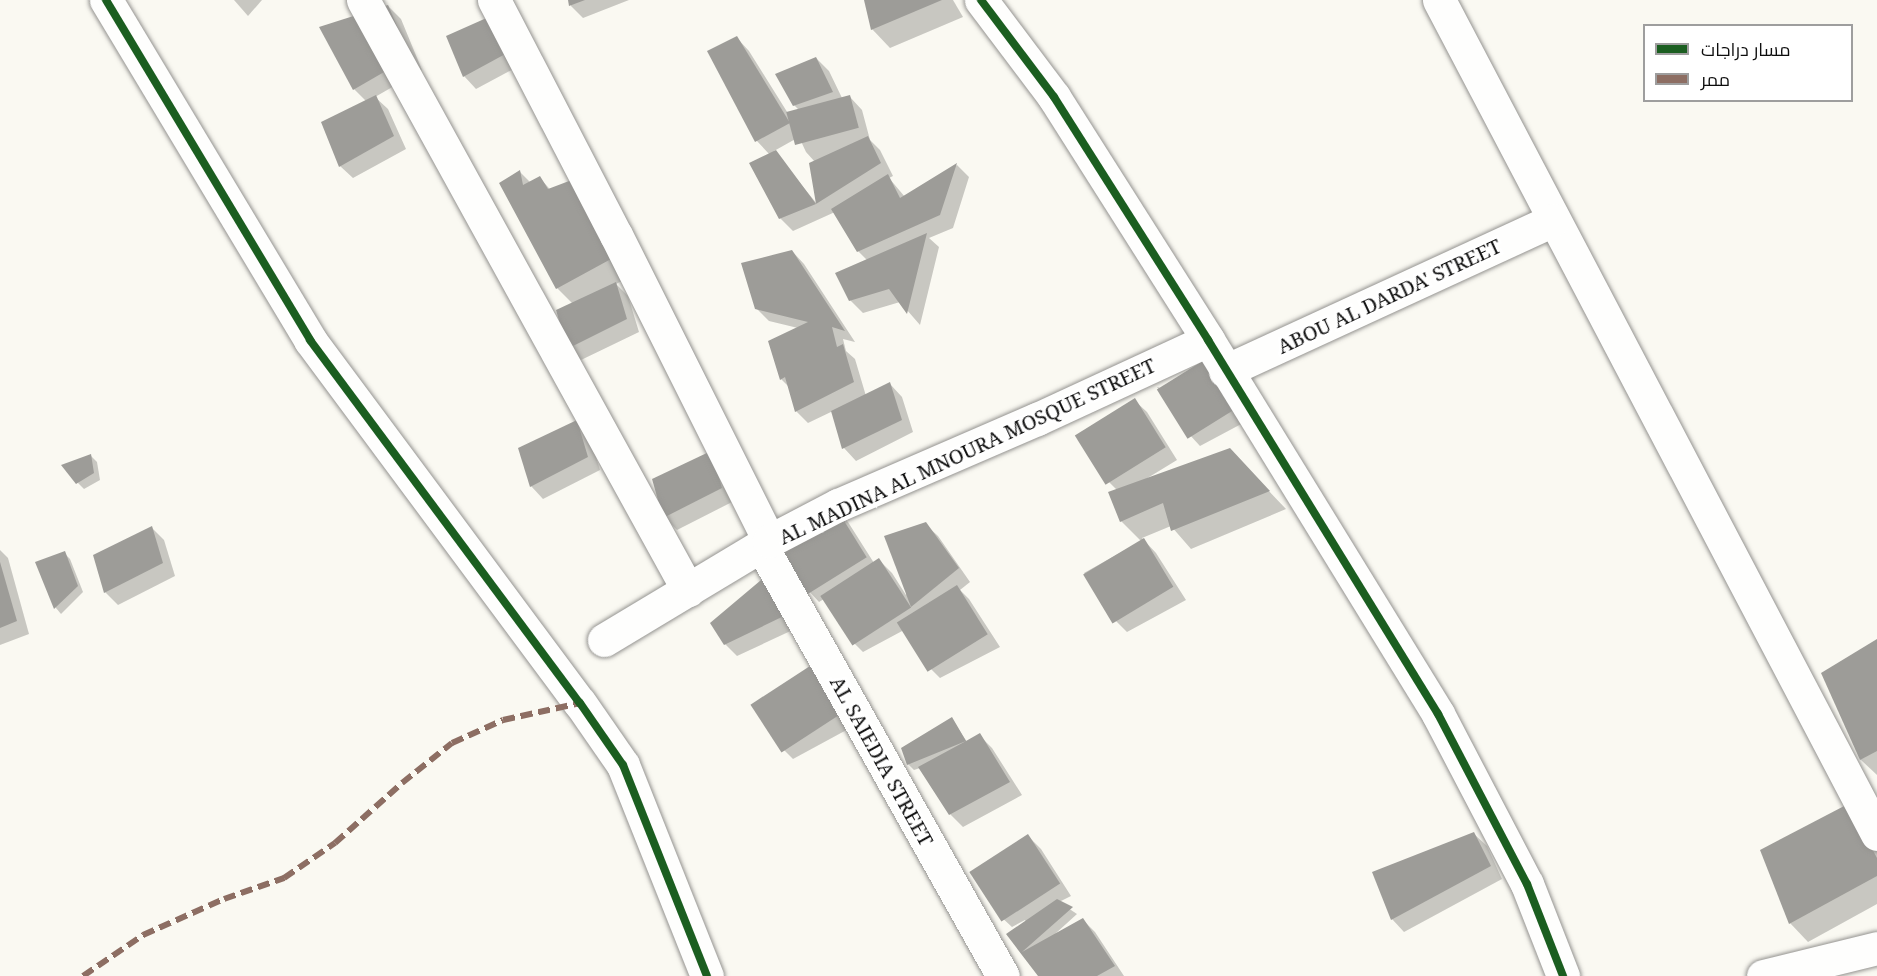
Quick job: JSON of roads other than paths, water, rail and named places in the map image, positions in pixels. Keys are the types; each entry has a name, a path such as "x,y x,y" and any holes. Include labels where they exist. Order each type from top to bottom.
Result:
{"street":[{"path":"106,0 310,340 580,703 623,765 707,976"},
{"path":"363,0 688,590"},
{"name":"AL SAIEDIA STREET","path":"494,0 616,235 765,543 1003,976"},
{"path":"981,0 1054,97 1208,340 1225,372 1438,714 1527,884 1563,976"},
{"path":"1439,0 1553,220 1758,603 1877,834"},
{"name":"ABOU AL DARDA' STREET","path":"1225,372 1553,220"},
{"name":"AL MADINA AL MNOURA MOSQUE STREET","path":"604,640 765,543 838,505 1037,419 1208,340"},
{"path":"1763,976 1877,948"}]}
